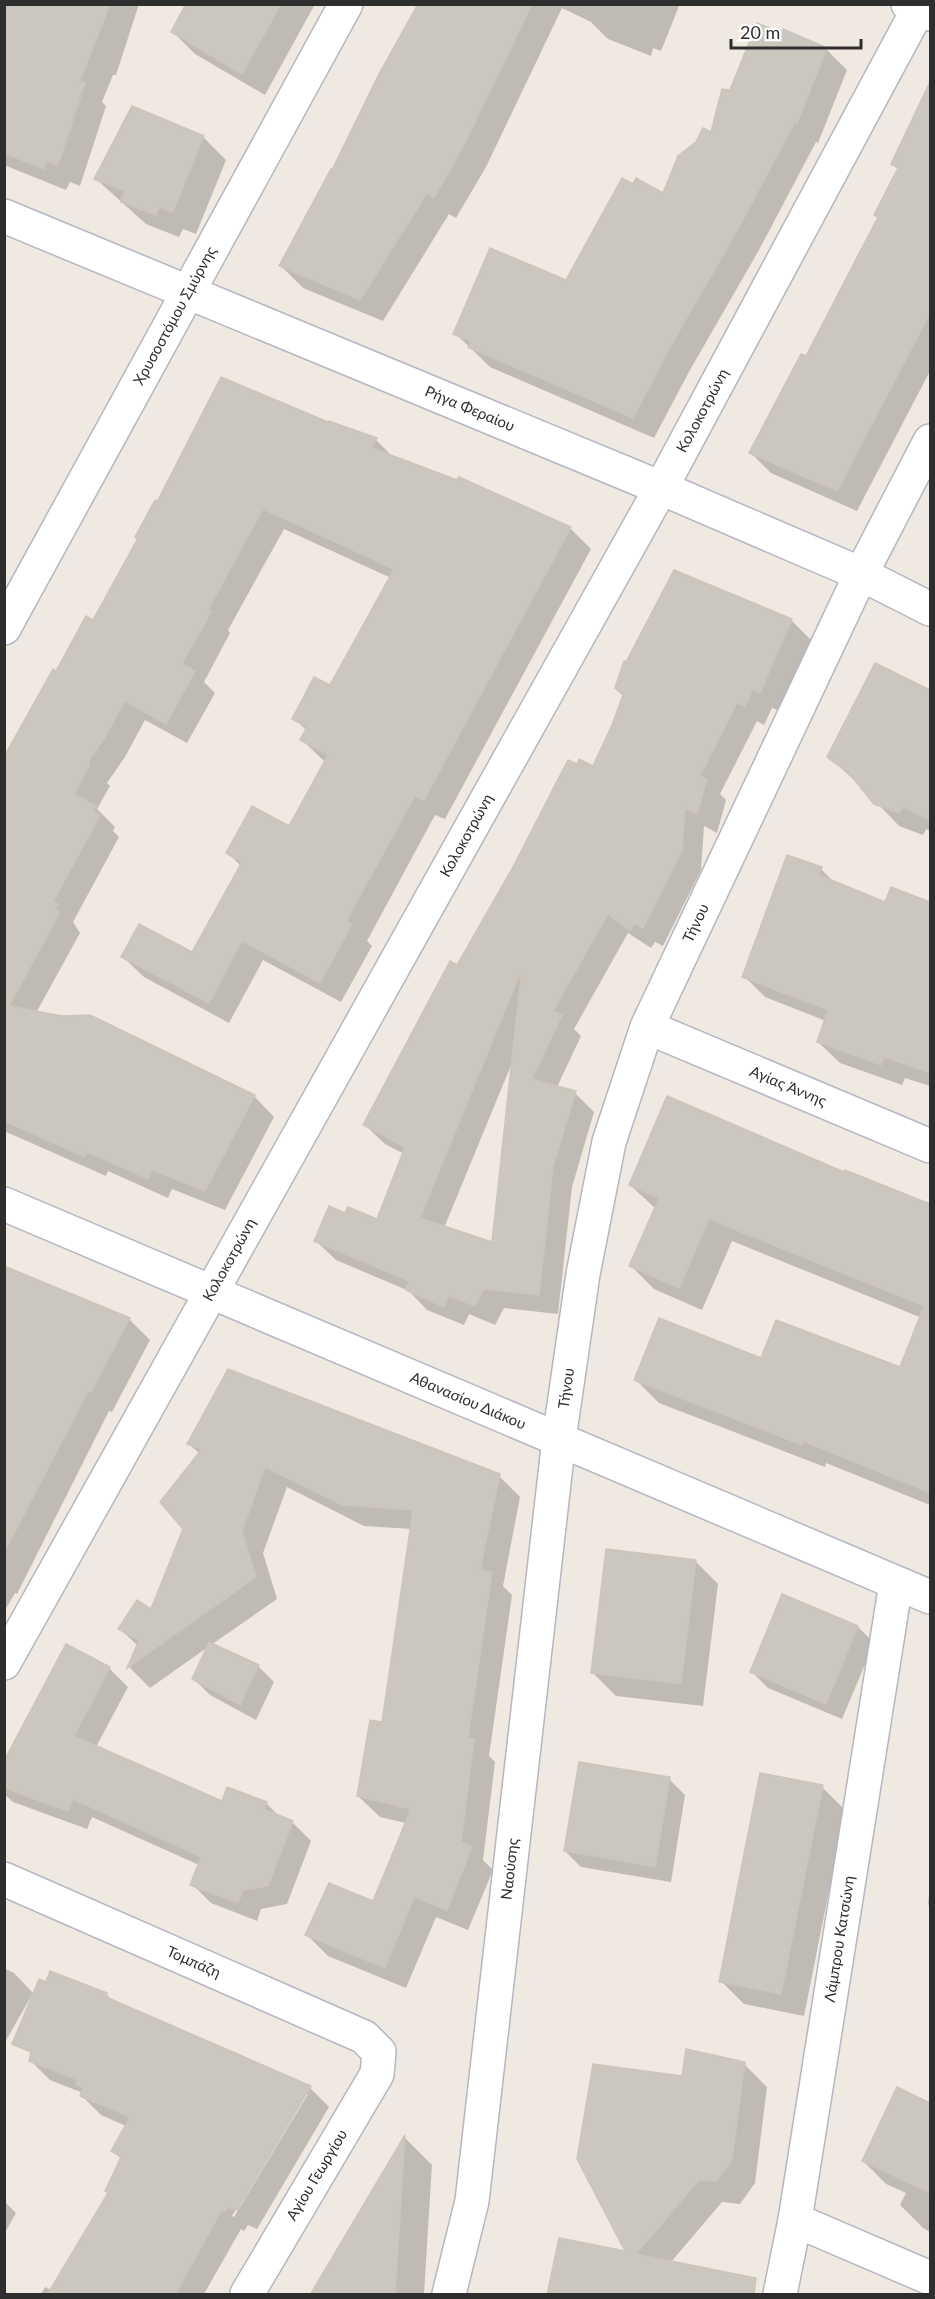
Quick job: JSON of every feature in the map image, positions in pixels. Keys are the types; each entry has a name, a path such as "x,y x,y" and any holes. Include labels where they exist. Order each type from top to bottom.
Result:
{"street":[{"name":"Χρυσοστόμου Σμύρνης","path":"4,628 346,4"},
{"name":"Κολοκοτρώνη","path":"4,1663 213,1293 661,488 920,8"},
{"name":"Ρήγα Φεραίου","path":"4,216 661,488 861,574 930,609"},
{"name":"Τήνου","path":"559,1439 583,1274 609,1142 646,1027 861,574 930,441"},
{"name":"Αγίας Άννης","path":"646,1027 930,1146"},
{"name":"Αθανασίου Διάκου","path":"4,1204 930,1597"},
{"name":"Ναούσης","path":"449,2295 472,2201 559,1439"},
{"name":"Λάμπρου Κατσώνη","path":"780,2295 795,2220 896,1582"},
{"name":"Τομπάζη","path":"4,1878 364,2037 379,2052"},
{"name":"Αγίου Γεωργίου","path":"247,2295 377,2074 379,2052"},
{"path":"795,2220 930,2278"}],"building":[{"path":"4,4 110,4 80,81 85,83 58,165 47,161 44,169 4,153"},
{"path":"186,4 281,4 242,74 171,32"},
{"path":"418,4 532,4 464,145 434,198 427,193 360,300 279,266 332,170 379,74"},
{"path":"757,23 782,33 783,29 827,48 797,123 795,122 633,418 468,347 471,341 453,334 490,248 566,280 622,178 633,184 636,178 663,193 678,156 696,142 703,128 711,132 722,89 730,90"},
{"path":"930,82 930,313 837,491 749,453 801,354 806,356 878,217 874,215 898,168 891,164"},
{"path":"132,106 204,136 173,212 160,207 156,215 121,202 125,191 94,179"},
{"path":"221,377 328,422 377,438 372,448 457,480 459,477 571,527 424,800 415,796 346,921 352,924 320,983 242,941 209,1003 121,957 139,924 192,952 242,862 226,853 252,806 289,826 328,755 300,740 307,727 292,719 314,677 330,685 394,569 263,509 208,610 211,612 182,664 195,671 166,724 125,701 88,762 90,765 74,794 96,806 93,811 100,815 53,902 58,904 55,909 60,912 9,1006 62,1016 90,1015 255,1095 205,1191 152,1170 148,1179 87,1152 85,1157 4,1121 4,757 53,669 56,671 86,616 93,620"},
{"path":"674,570 792,619 760,693 753,689 745,706 737,703 700,776 707,779 697,814 685,808 682,850 643,928 635,923 630,930 608,914 553,1011 562,1015 532,1079 576,1091 553,1167 539,1295 484,1289 475,1306 449,1296 444,1307 406,1290 409,1281 314,1241 329,1206 345,1213 348,1207 377,1219 405,1147 363,1125 450,961 457,965 513,867 568,760 577,764 579,759 593,766 623,695 615,688 624,661 626,662","holes":["519,976 521,976 492,1242 420,1218"]},
{"path":"875,663 930,690 930,820 903,807 900,813 874,804 850,774 827,757"},
{"path":"787,855 822,867 819,875 885,902 891,887 930,902 930,1073 884,1057 881,1065 817,1042 828,1010 742,977"},
{"path":"667,1096 844,1172 845,1170 930,1204 930,1493 803,1441 802,1445 634,1380 659,1318 761,1358 776,1320 900,1367 924,1306 709,1219 679,1288 629,1266 659,1198 629,1185"},
{"path":"4,1266 130,1318 91,1392 88,1391 4,1553"},
{"path":"228,1369 500,1474 480,1570 492,1572 468,1738 474,1739 461,1842 472,1847 447,1910 414,1897 385,1968 305,1935 329,1883 373,1901 411,1809 357,1796 370,1720 382,1722 413,1510 342,1505 265,1467 242,1531 256,1577 127,1668 139,1640 118,1629 137,1600 151,1609 183,1529 160,1502 202,1449 187,1444"},
{"path":"606,1549 696,1560 681,1684 591,1673"},
{"path":"782,1594 858,1626 826,1704 750,1672"},
{"path":"209,1642 259,1665 240,1705 192,1679"},
{"path":"66,1644 110,1667 74,1736 222,1801 227,1787 267,1802 264,1809 293,1821 268,1886 243,1890 238,1903 190,1885 201,1857 73,1799 68,1811 4,1788 4,1761"},
{"path":"579,1762 670,1777 655,1867 564,1851"},
{"path":"760,1773 823,1785 781,1994 719,1982"},
{"path":"50,1971 107,1993 106,1997 311,2086 237,2210 228,2207 224,2212 221,2211 175,2295 47,2295 108,2193 105,2191 121,2157 111,2151 130,2117 80,2096 83,2088 76,2084 78,2080 29,2061 31,2052 12,2044 39,1979 46,1982"},
{"path":"686,2049 745,2062 732,2159 717,2181 699,2180 636,2254 756,2278 754,2295 547,2295 559,2238 625,2251 577,2159 593,2064 682,2076"},
{"path":"897,2087 930,2103 930,2193 862,2161"},
{"path":"405,2135 395,2295 310,2295"}]}
